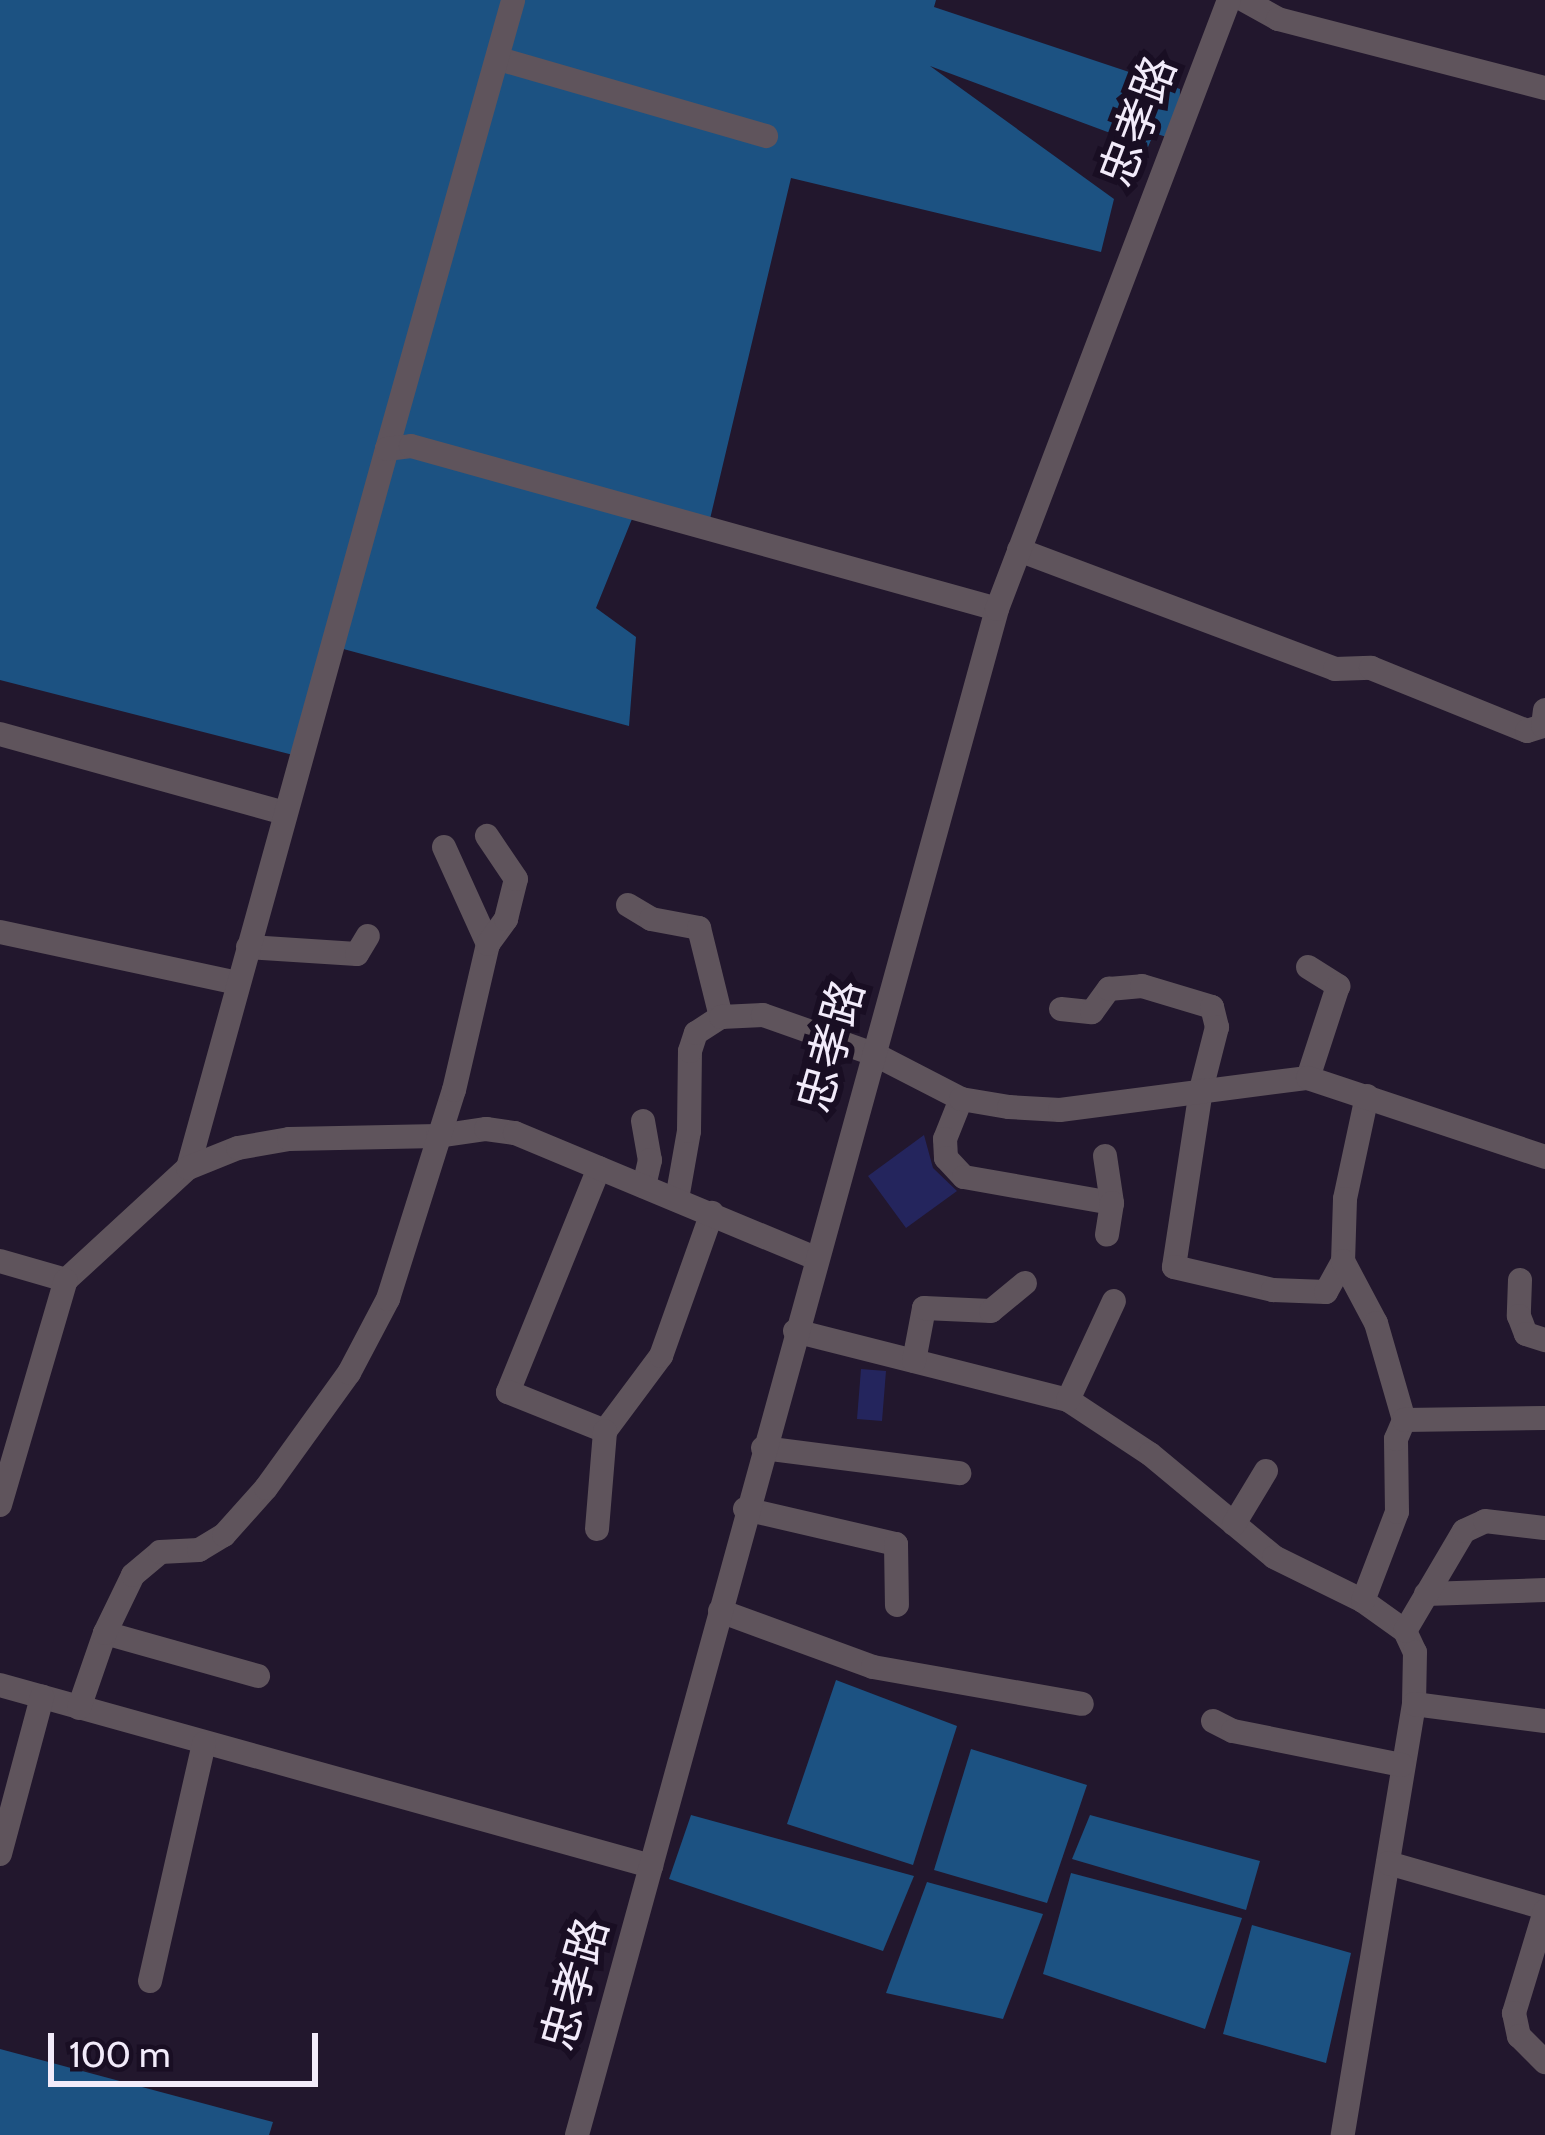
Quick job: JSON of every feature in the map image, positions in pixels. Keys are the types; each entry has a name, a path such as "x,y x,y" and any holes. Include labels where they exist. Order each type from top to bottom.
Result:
{"street":[{"path":"188,1168 513,0"},
{"name":"忠孝路","path":"577,2135 745,1509 997,608 1229,0"},
{"path":"1244,0 1278,19 1545,88"},
{"path":"499,59 766,136"},
{"path":"387,449 411,446 997,608"},
{"path":"1019,550 1336,669 1371,668 1527,731 1543,726 1545,710"},
{"path":"0,734 284,813"},
{"path":"79,1708 105,1633 133,1575 160,1552 200,1550 224,1534 266,1488 350,1373 388,1299 438,1136 488,944 506,920 515,879 487,836"},
{"path":"445,847 488,944"},
{"path":"628,905 651,919 699,928 722,1017"},
{"path":"0,932 238,983"},
{"path":"248,946 357,954 368,937"},
{"path":"1308,968 1338,986 1308,1078"},
{"path":"1061,1009 1092,1012 1109,989 1142,986 1212,1007 1217,1027 1201,1090 1174,1267 1273,1290 1326,1292 1343,1261 1345,1199 1367,1096"},
{"path":"677,1199 689,1131 690,1051 696,1033 722,1017 763,1015 874,1054 961,1099 1060,1110 1308,1078 1545,1157"},
{"path":"961,1099 944,1139 946,1158 964,1178 1112,1203"},
{"path":"643,1121 650,1160 644,1186"},
{"path":"0,1505 66,1280 188,1168 238,1148 289,1139 438,1136 486,1129 515,1133 816,1258"},
{"path":"1105,1156 1112,1203 1106,1234"},
{"path":"599,1168 508,1392 605,1431"},
{"path":"597,1528 605,1431 661,1355 712,1214"},
{"path":"0,1261 66,1280"},
{"path":"1343,1261 1376,1323 1404,1420 1396,1439 1397,1512 1364,1600"},
{"path":"1520,1280 1519,1316 1526,1334 1545,1340"},
{"path":"914,1360 924,1308 991,1310 1024,1282"},
{"path":"1068,1400 1114,1301"},
{"path":"795,1331 1068,1400 1150,1454 1274,1557 1364,1600 1405,1631 1415,1652 1414,1704 1343,2135"},
{"path":"1404,1420 1545,1418"},
{"path":"763,1448 958,1474"},
{"path":"1234,1524 1266,1471"},
{"path":"745,1509 896,1544 897,1604"},
{"path":"1405,1631 1464,1531 1485,1521 1545,1528"},
{"path":"1426,1594 1545,1590"},
{"path":"720,1611 873,1667 1082,1704"},
{"path":"105,1633 258,1676"},
{"path":"0,1685 652,1866"},
{"path":"0,1855 41,1697"},
{"path":"1414,1704 1545,1721"},
{"path":"1213,1721 1233,1731 1402,1765"},
{"path":"150,1981 204,1743"},
{"path":"1388,1863 1545,1910 1514,2013 1519,2036 1545,2062"}],"water":[{"path":"0,0 936,0 934,7 1180,89 1179,141 1154,133 1148,147 930,66 1114,199 1101,252 791,178 710,519 636,509 596,608 636,637 629,726 336,647 301,757 0,680"},
{"path":"836,1680 957,1726 913,1865 787,1824"},
{"path":"971,1749 1087,1785 1047,1903 934,1870"},
{"path":"691,1815 914,1876 883,1951 669,1879"},
{"path":"1090,1815 1260,1861 1246,1910 1072,1859"},
{"path":"1071,1873 1242,1918 1205,2029 1043,1974"},
{"path":"927,1882 1043,1914 1003,2019 886,1993"},
{"path":"1252,1925 1351,1953 1326,2063 1223,2034"},
{"path":"0,2049 273,2122 269,2135 0,2135"}],"building":[{"path":"924,1135 933,1168 957,1191 906,1228 868,1176"},
{"path":"861,1369 886,1371 882,1421 857,1419"}]}
